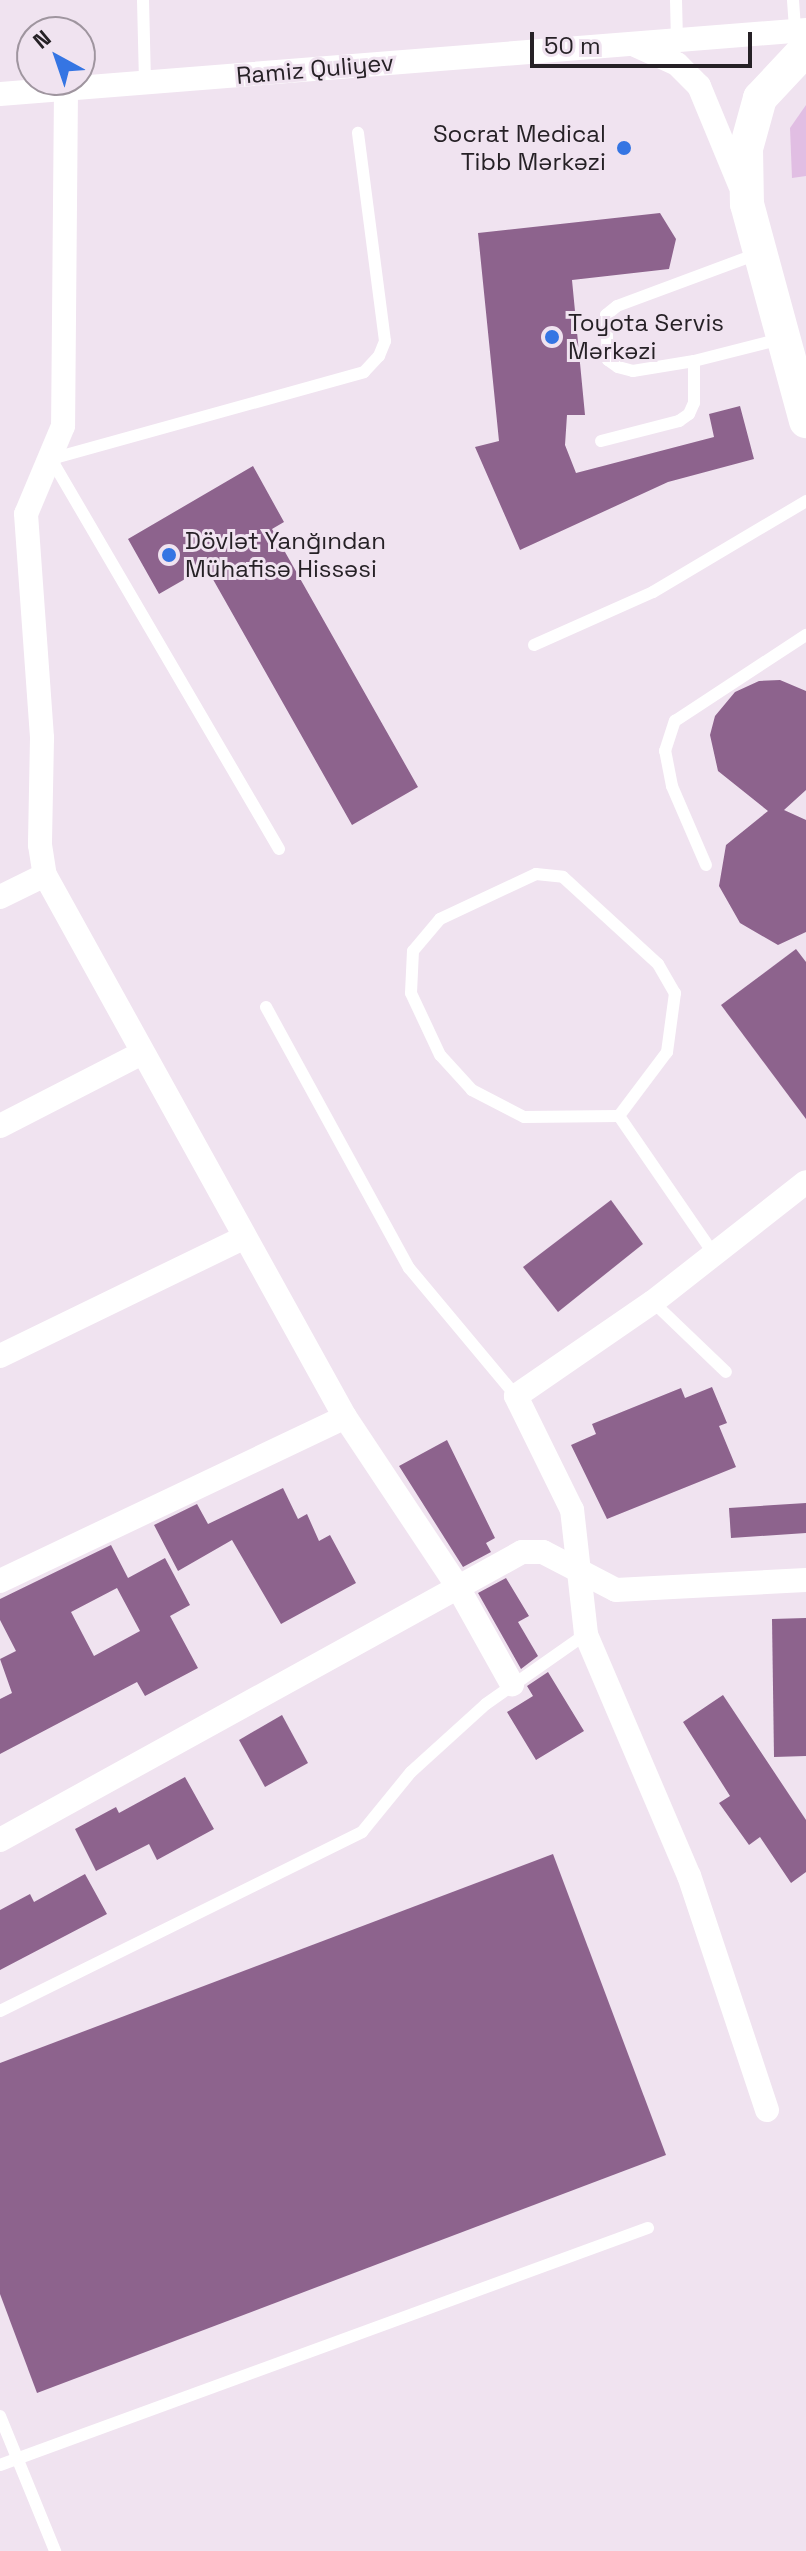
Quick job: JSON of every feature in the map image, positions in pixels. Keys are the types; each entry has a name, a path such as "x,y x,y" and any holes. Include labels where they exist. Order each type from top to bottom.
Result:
{"main road":[{"path":"802,37 750,120 747,204 806,421"}],"street":[{"name":"Ramiz Quliyev","path":"96,87 631,43 802,37"},
{"path":"631,43 677,64 699,86 747,204"},
{"path":"66,96 63,426 26,514 42,738 40,845 45,875 345,1417 456,1584 512,1684"},
{"path":"0,897 45,875"},
{"path":"0,1126 142,1053"},
{"path":"767,2110 689,1876 586,1634 572,1510 516,1396 653,1302 806,1182"},
{"path":"0,1356 245,1237"},
{"path":"0,1581 345,1417"},
{"path":"0,1840 456,1584 522,1552 543,1552 577,1573 616,1590 806,1580"}],"lane":[{"path":"143,0 145,83"},
{"path":"676,0 677,40"},
{"path":"793,0 802,37"},
{"path":"279,849 51,459 364,372 379,356 385,341 358,133"},
{"path":"760,253 617,306 606,315 608,360 633,371 694,361 784,338"},
{"path":"601,441 689,414 694,403 694,361"},
{"path":"534,645 653,592 806,501"},
{"path":"706,865 672,786 665,751 675,721 806,635"},
{"path":"536,874 563,877 658,964 675,993 667,1052 619,1116 524,1117 472,1090 440,1055 411,993 413,951 440,919 536,874"},
{"path":"266,1007 409,1268 516,1396"},
{"path":"619,1116 713,1253"},
{"path":"653,1302 726,1372"},
{"path":"0,2011 362,1832 411,1772 512,1684 586,1634"},
{"path":"0,2465 648,2228"},
{"path":"0,2416 55,2551"}],"shaded area":[{"path":"806,105 806,176 792,178 790,128"}],"building":[{"path":"660,213 676,239 669,269 572,280 585,415 567,415 565,445 576,473 714,437 709,414 740,406 754,459 668,482 520,550 475,447 499,441 478,233"},
{"path":"253,466 284,522 272,529 418,787 352,825 206,567 159,594 128,539"},
{"path":"780,680 806,691 806,790 784,810 806,820 806,932 778,945 740,923 719,886 726,845 768,811 718,771 710,735 715,716 735,692 759,681"},
{"path":"796,949 806,962 806,1119 721,1005"},
{"path":"611,1200 643,1244 558,1312 523,1267"},
{"path":"712,1387 727,1423 719,1426 736,1467 607,1519 571,1445 596,1434 592,1424 681,1388 685,1398"},
{"path":"447,1440 495,1538 486,1543 491,1552 463,1567 399,1466"},
{"path":"283,1488 298,1519 307,1514 319,1541 330,1535 356,1583 281,1624 232,1540 178,1571 154,1525 197,1504 208,1524"},
{"path":"806,1503 806,1533 731,1538 729,1508"},
{"path":"111,1545 128,1578 165,1558 190,1605 170,1616 198,1668 145,1696 137,1682 0,1754 0,1699 12,1693 0,1659 16,1651 0,1620 0,1599","holes":["117,1588 140,1631 94,1656 71,1612"]},
{"path":"506,1578 529,1616 518,1622 538,1656 521,1669 478,1593"},
{"path":"806,1618 806,1756 774,1757 772,1619"},
{"path":"548,1672 584,1731 536,1760 507,1712 533,1696 527,1686"},
{"path":"723,1695 806,1820 806,1872 791,1883 760,1837 749,1845 719,1803 730,1796 683,1722"},
{"path":"282,1715 308,1763 265,1787 239,1740"},
{"path":"185,1777 214,1829 157,1860 149,1844 96,1871 75,1829 116,1807 119,1813"},
{"path":"553,1854 666,2155 37,2393 0,2294 0,2063"},
{"path":"85,1874 107,1914 0,1970 0,1910 30,1894 34,1902"}],"place":[{"name":"Socrat Medical Tibb Mərkəzi","path":"624,148"},
{"name":"Toyota Servis Mərkəzi","path":"552,337"},
{"name":"Dövlət Yanğından Mühafisə Hissəsi","path":"169,555"}]}
